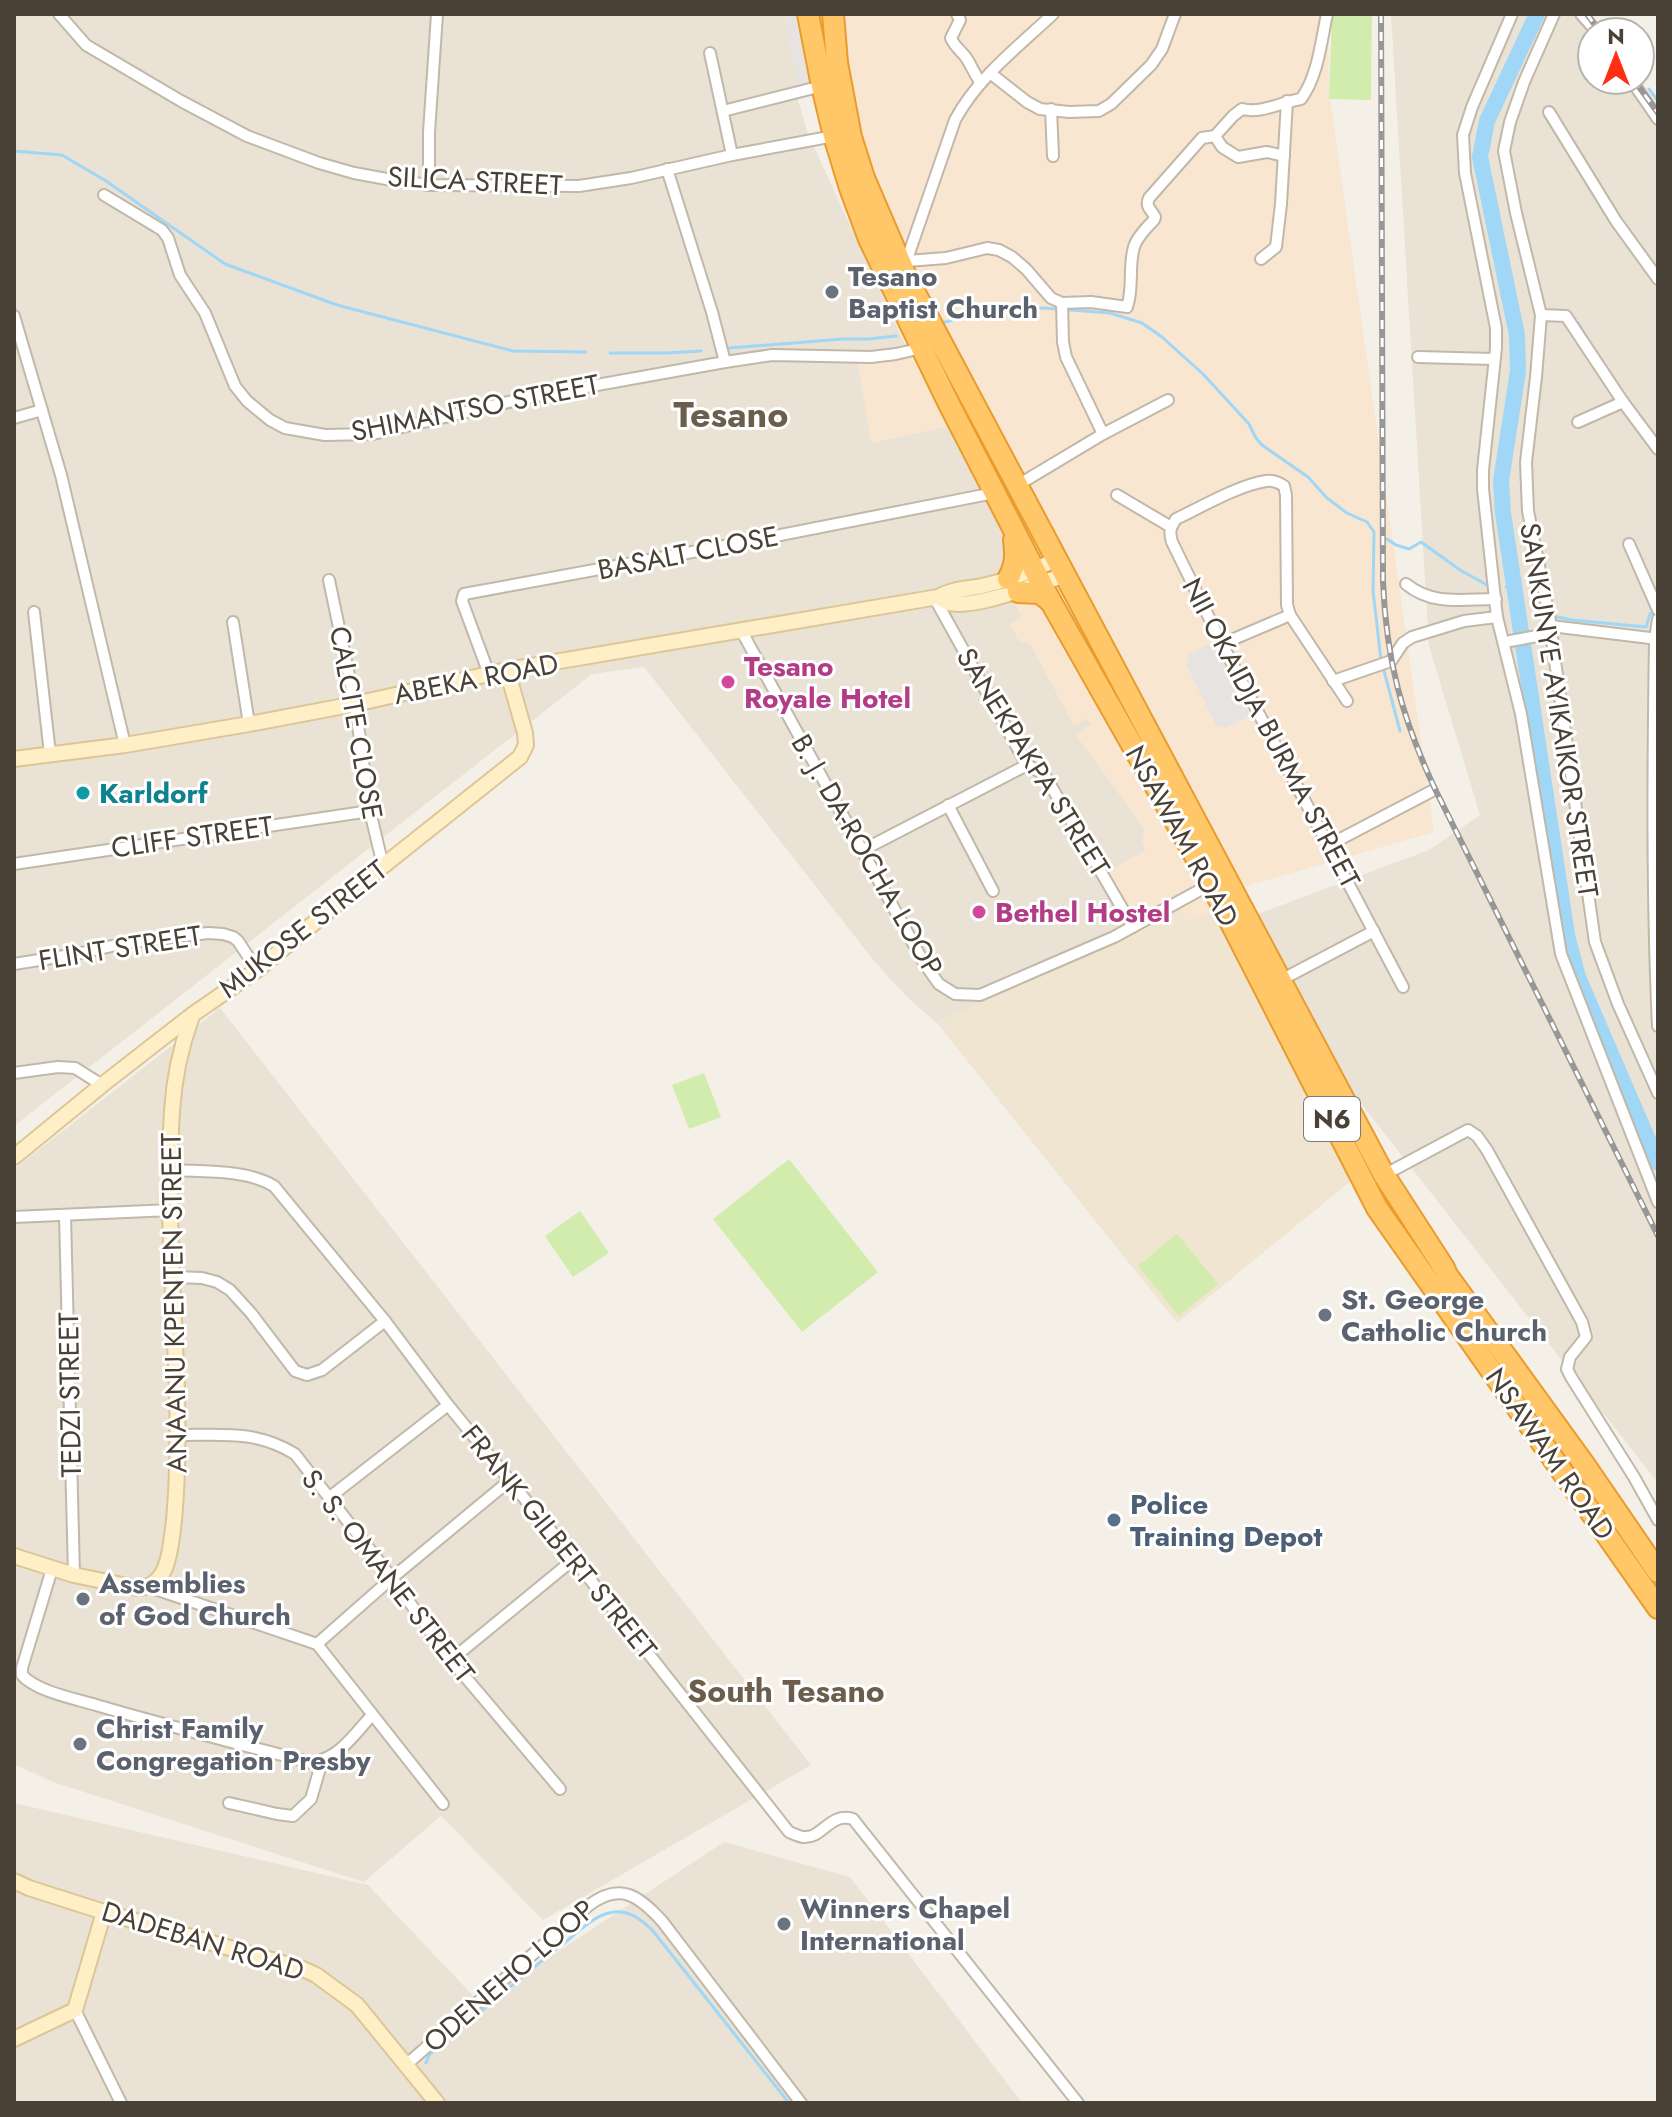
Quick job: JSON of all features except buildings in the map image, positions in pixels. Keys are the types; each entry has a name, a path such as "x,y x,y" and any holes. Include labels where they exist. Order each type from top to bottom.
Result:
{"highway":[{"name":"NSAWAM ROAD","path":"808,14 834,136 869,239 1051,602 1211,884 1377,1208 1658,1608"},
{"name":"NSAWAM ROAD","path":"833,14 837,63 851,137 864,178 905,266 1060,567 1384,1175 1447,1275 1658,1572"},
{"path":"1014,532 1016,557 1013,586 1040,593 1051,602"}],"street":[{"name":"SILICA STREET","path":"59,14 86,45 247,136 354,173 429,185 579,186 834,136"},
{"path":"429,185 429,132 437,14"},
{"path":"957,14 960,20 951,38 954,46 966,56 981,83"},
{"path":"1053,14 971,93 955,120 905,266 987,248 999,250 1026,269 1051,298 1062,303 1091,302 1127,307 1134,243 1155,217 1147,203 1149,198 1202,138 1215,136 1242,109 1254,112 1301,99 1308,90 1327,14"},
{"path":"990,73 1040,109 1099,111 1111,104 1151,65 1162,49 1175,14"},
{"path":"1512,14 1463,135 1465,173 1496,328 1483,489 1497,617 1521,714 1561,954 1658,1202"},
{"name":"SANKUNYE AYIKAIKOR STREET","path":"1554,14 1524,82 1506,135 1504,151 1541,315 1526,462 1528,511 1551,626 1595,942 1618,1004 1658,1093"},
{"path":"710,53 732,155"},
{"path":"723,111 822,86"},
{"path":"1642,96 1658,119"},
{"path":"1261,259 1276,247 1287,101"},
{"path":"1051,109 1053,156"},
{"path":"1549,112 1616,221 1658,279"},
{"path":"1215,136 1222,147 1238,157 1260,152 1284,156"},
{"path":"667,169 723,352"},
{"name":"SHIMANTSO STREET","path":"104,195 162,230 168,238 180,275 205,313 235,386 247,401 285,428 325,435 373,434 723,352 871,357 922,348"},
{"path":"1062,303 1066,357 1103,434"},
{"path":"1541,315 1566,316 1658,449"},
{"path":"14,316 61,475 125,745"},
{"path":"1418,357 1494,359"},
{"path":"1018,485 1103,434 1168,400"},
{"path":"1578,422 1623,402"},
{"path":"14,418 42,410"},
{"path":"1117,495 1170,531 1176,519 1234,492 1264,481 1275,481 1284,486 1287,605 1290,615 1347,701"},
{"name":"BASALT CLOSE","path":"489,674 462,601 464,594 994,493"},
{"name":"NII OKAIDJA BURMA STREET","path":"1170,531 1222,644 1403,987"},
{"path":"1629,544 1658,610"},
{"name":"ABEKA ROAD","path":"14,759 125,745 249,724 507,670 742,632 863,608 936,597 948,603 966,603 1060,567"},
{"name":"CALCITE CLOSE","path":"329,580 355,704 370,811 383,866"},
{"path":"1406,584 1417,593 1435,599 1496,599"},
{"name":"SANEKPAKPA STREET","path":"936,597 1027,765 1044,774 1133,927"},
{"path":"34,612 50,754"},
{"path":"1222,644 1290,615"},
{"path":"1333,681 1391,661 1403,643 1412,637 1464,621 1497,617"},
{"path":"1658,619 1653,783 1658,1026"},
{"path":"233,622 249,724"},
{"path":"1551,626 1656,639"},
{"name":"B. J. DA-ROCHA LOOP","path":"742,632 924,963 939,984 955,994 980,995 1114,937 1211,884"},
{"path":"1510,641 1543,635"},
{"name":"MUKOSE STREET","path":"14,1157 192,1015 257,970 520,757 526,745 525,733 507,670"},
{"path":"863,850 1027,765"},
{"path":"1329,845 1432,791"},
{"path":"948,805 993,891"},
{"name":"CLIFF STREET","path":"14,864 370,811"},
{"path":"1281,980 1374,931"},
{"name":"FLINT STREET","path":"14,964 125,943 208,933 233,937 257,970"},
{"name":"ANAANU KPENTEN STREET","path":"149,1587 163,1573 171,1545 176,1500 179,1435 170,1170 172,1108 177,1069 192,1015"},
{"path":"14,1073 75,1068 102,1085"},
{"path":"1384,1175 1468,1130 1477,1136 1582,1322 1586,1337 1570,1357 1567,1369 1658,1520"},
{"name":"FRANK GILBERT STREET","path":"170,1170 244,1175 274,1186 385,1321 448,1405 789,1832 802,1837 812,1836 837,1818 853,1819 1078,2103"},
{"path":"14,1217 171,1210"},
{"name":"TEDZI STREET","path":"65,1215 74,1575"},
{"path":"173,1277 202,1278 230,1290 295,1371 307,1375 322,1370 385,1321"},
{"path":"330,1497 448,1405"},
{"name":"S. S. OMANE STREET","path":"179,1435 257,1437 295,1454 392,1578 451,1660 560,1789"},
{"path":"317,1644 509,1481"},
{"path":"14,1556 74,1575 137,1588 149,1587 317,1644 443,1804"},
{"path":"451,1660 574,1559"},
{"path":"52,1569 22,1668 26,1681 150,1721 312,1763 337,1754 372,1715"},
{"path":"229,1803 293,1816 311,1799 322,1761"},
{"name":"DADEBAN ROAD","path":"14,1881 104,1912 316,1975 357,2005 437,2103"},
{"name":"ODENEHO LOOP","path":"407,2064 588,1906 603,1896 617,1892 630,1894 643,1902 662,1921 801,2103"},
{"path":"104,1912 75,2010 121,2103"},
{"path":"14,2039 75,2010"}],"shaded area":[{"path":"14,14 784,14 798,85 796,93 808,134 907,349 871,443 949,426 983,488 1011,549 1022,618 1011,625 1019,641 1030,643 1074,725 1088,718 1092,724 1077,735 1145,830 1142,843 1147,849 1136,929 937,1023 907,997 874,961 644,667 592,674 14,1126"},
{"path":"784,14 796,14 810,83 798,85"},
{"path":"840,14 1328,14 1329,91 1434,832 1243,887 1015,464 899,234 864,148 845,73"},
{"path":"1391,14 1589,14 1590,16 1576,16 1576,96 1646,96 1658,112 1658,1483 1223,927 1429,850 1480,815 1429,646"},
{"path":"907,349 949,426 871,443 856,354"},
{"path":"1033,594 1214,910 1187,921 1180,908 1136,929 1106,873 1146,850 1142,843 1145,830 1076,735 1092,724 1089,718 1074,725 1030,643 1019,641 1010,624 1022,618 1013,600"},
{"path":"1214,642 1250,716 1225,728 1222,724 1217,727 1185,662 1189,660 1187,655"},
{"path":"1180,908 1187,921 1214,910 1351,1181 1177,1323 937,1023"},
{"path":"220,1008 811,1765 543,1920 441,1816 364,1882 53,1782 14,1764 14,1169"},
{"path":"14,1803 368,1885 480,2003 724,1842 850,1877 1022,2103 14,2103"}],"green space":[{"path":"1332,14 1372,14 1371,100 1329,99"},
{"path":"704,1073 721,1117 689,1129 672,1085"},
{"path":"789,1159 878,1272 802,1332 713,1219"},
{"path":"580,1211 609,1253 573,1277 545,1236"},
{"path":"1177,1234 1218,1284 1179,1316 1138,1266"}],"waterway":[{"path":"1537,14 1487,121 1480,157 1517,335 1518,371 1501,481 1503,513 1567,935 1578,977 1658,1163"},
{"path":"1654,96 1658,101"},
{"path":"14,151 62,155 106,181 225,264 337,305 513,351 586,352"},
{"path":"1615,211 1658,270"},
{"path":"945,322 1001,309 1044,308 1110,313 1142,323 1162,337 1203,374 1249,424 1262,445 1308,477 1327,498 1347,513 1367,522 1374,532 1373,591 1381,660"},
{"path":"1578,323 1594,350"},
{"path":"729,348 896,336"},
{"path":"610,353 701,351"},
{"path":"1387,539 1409,549 1421,542 1489,586"},
{"path":"1506,587 1515,587"},
{"path":"1553,616 1646,627 1654,611"},
{"path":"1383,667 1400,731"},
{"path":"426,2063 429,2055 585,1926 603,1915 622,1912 639,1919 653,1931 789,2103"}],"railway":[{"path":"1381,14 1383,581 1392,663 1413,738 1435,789 1658,1236"},
{"path":"1646,96 1658,113"}],"place":[{"name":"Tesano Baptist Church","path":"832,292"},
{"name":"Tesano Royale Hotel","path":"728,682"},
{"name":"Karldorf","path":"83,793"},
{"name":"Bethel Hostel","path":"979,912"},
{"name":"St. George Catholic Church","path":"1325,1315"},
{"name":"Police Training Depot","path":"1114,1520"},
{"name":"Assemblies of God Church","path":"83,1599"},
{"name":"Christ Family Congregation Presby","path":"80,1744"},
{"name":"Winners Chapel International","path":"784,1924"}],"district":[{"name":"Tesano","path":"731,414"},
{"name":"South Tesano","path":"786,1691"}]}
